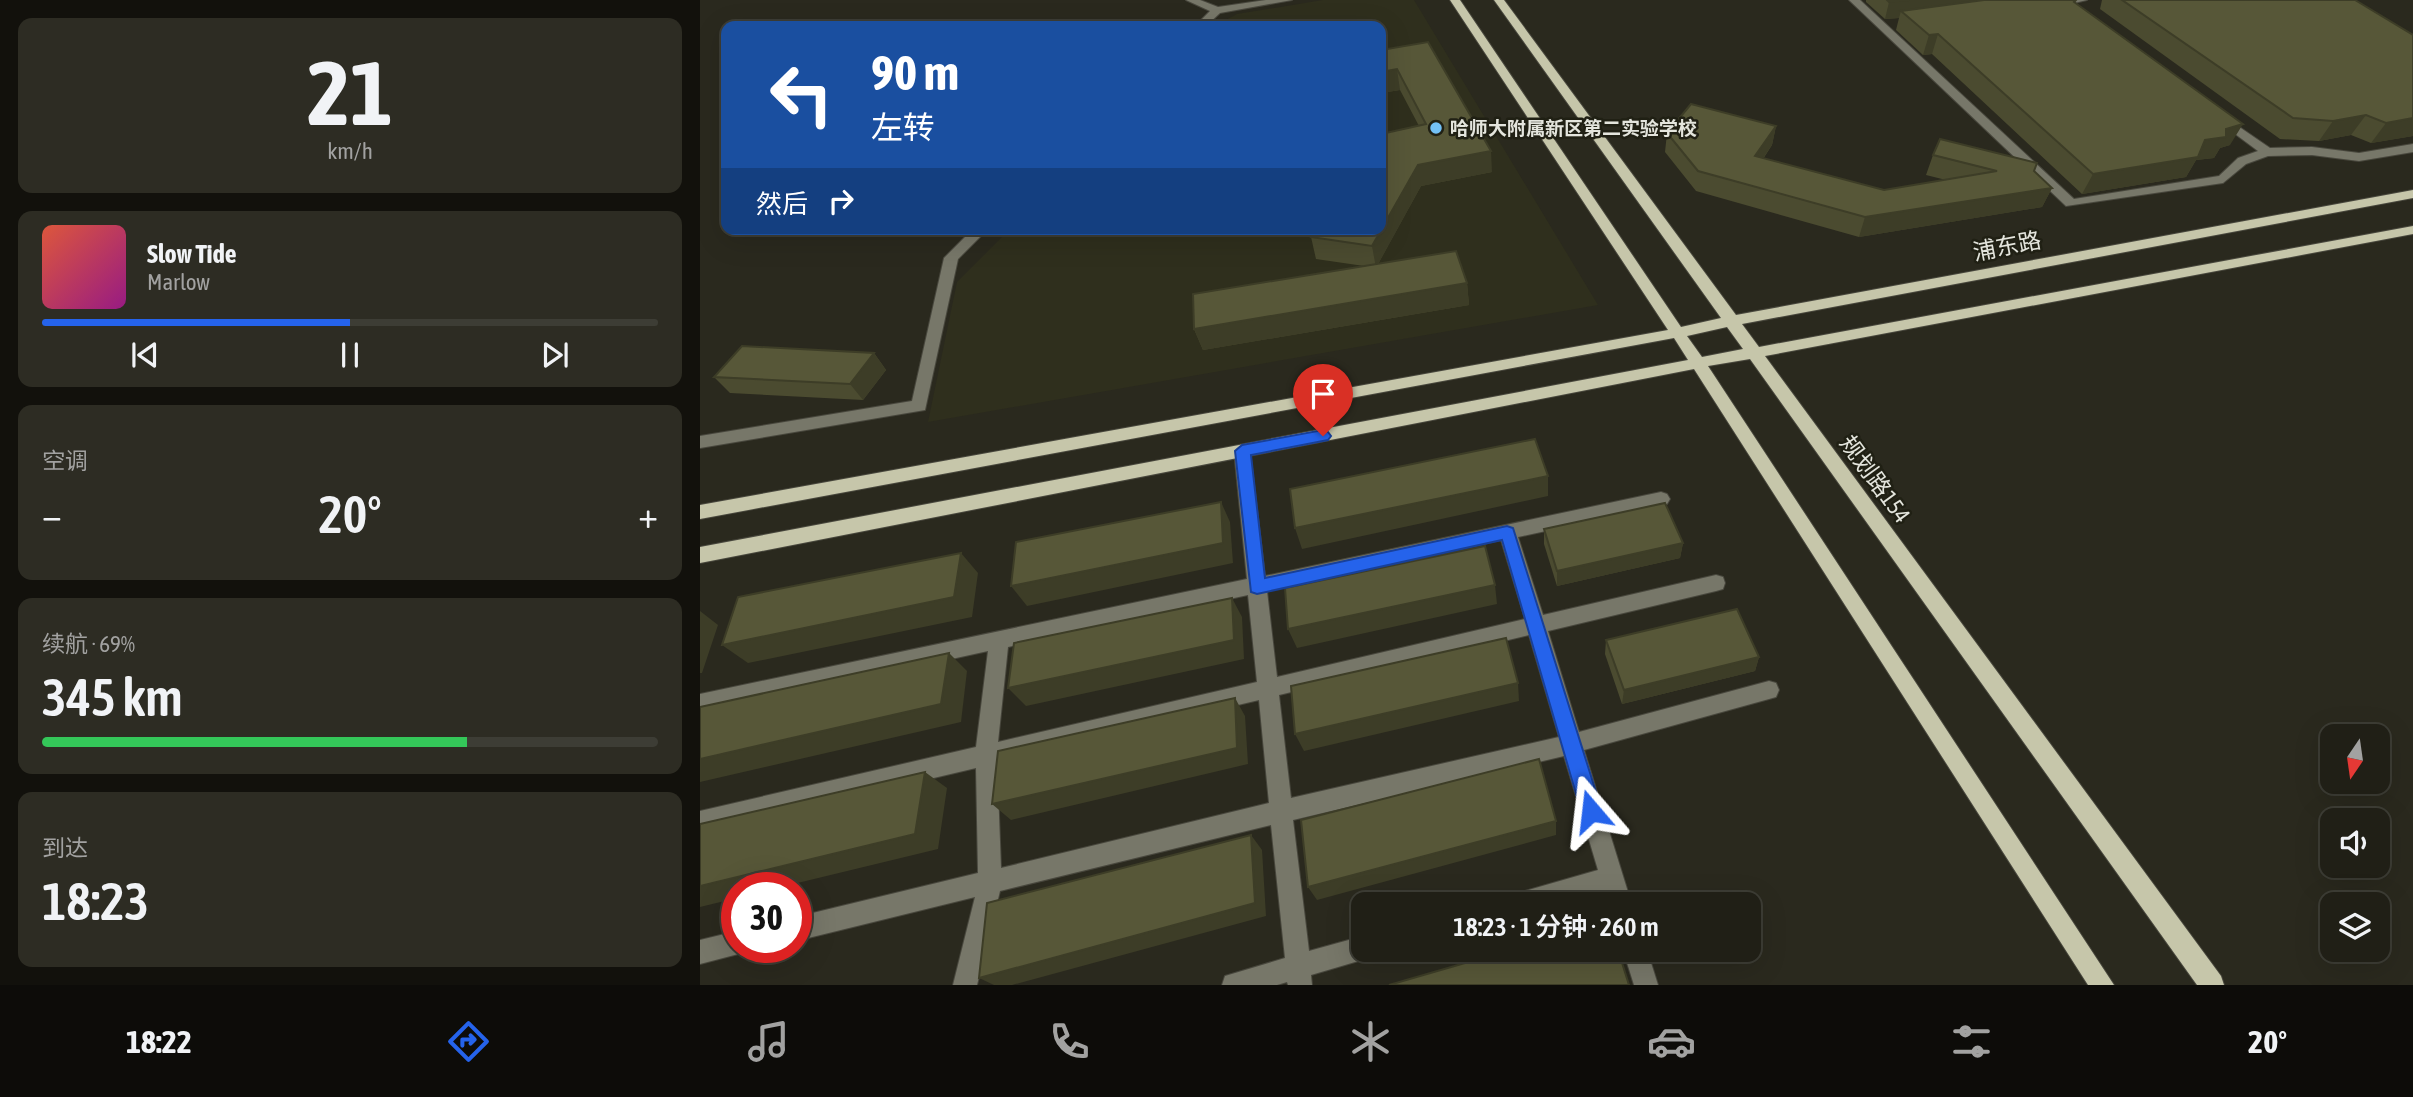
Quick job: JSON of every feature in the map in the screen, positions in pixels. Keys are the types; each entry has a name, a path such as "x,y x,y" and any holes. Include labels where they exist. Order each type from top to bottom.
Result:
{"main road":[{"path":"1455,0 1698,363 2102,985"},
{"name":"规划路154","path":"1499,0 2212,985"},
{"name":"浦东路","path":"700,512 1610,346 2413,194"},
{"path":"700,555 1698,363 2413,230"}],"street":[{"path":"1191,0 1217,10 1287,0"},
{"path":"1854,0 1888,25 2071,203 2223,179 2242,161 2267,152 2312,152 2359,157 2413,148"},
{"path":"2060,2 2080,5"},
{"path":"1205,21 1217,10"},
{"path":"2211,111 2267,152"},
{"path":"700,442 919,405 951,258 975,235"},
{"path":"1242,451 1299,976"},
{"path":"700,704 1661,499"},
{"path":"1507,532 1616,892"},
{"path":"700,822 1716,583"},
{"path":"965,985 990,884 986,754 999,641"},
{"path":"812,925 990,884 1280,811 1572,744 1769,690"},
{"path":"1563,892 1612,878"},
{"path":"700,952 721,947"},
{"path":"1234,985 1299,976 1351,953"},
{"path":"1639,962 1646,985"}],"shaded area":[{"name":"哈师大附属新区第二实验学校","path":"1323,0 1414,0 1598,305 928,422 957,282 1004,235 1386,235 1386,21 1224,21 1237,14"}],"building":[{"path":"1984,0 2076,0 2074,2 2243,124 2226,129 2226,137 2205,140 2198,157 2093,174 1938,34 1929,35 1901,11"},
{"path":"2122,0 2355,0 2413,35 2413,118 2386,123 2366,115 2333,121 2293,118"},
{"path":"1428,42 1491,151 1418,165 1386,221 1386,133 1426,124 1397,69 1386,71 1386,49"},
{"path":"1691,104 1776,126 1755,156 1884,190 1997,171 1933,155 1940,139 2037,163 2034,171 2052,188 1865,217 1698,171 1667,133"},
{"path":"1312,235 1378,235 1372,246 1311,237"},
{"path":"1456,251 1467,283 1194,329 1193,294"},
{"path":"742,346 874,353 850,384 714,377"},
{"path":"1535,439 1548,476 1295,528 1290,489"},
{"path":"1221,502 1223,543 1011,586 1016,542"},
{"path":"1665,503 1683,543 1557,571 1544,529"},
{"path":"1485,546 1495,585 1288,629 1285,588"},
{"path":"961,553 954,597 722,645 738,597"},
{"path":"1232,598 1234,640 1008,688 1014,643"},
{"path":"1737,609 1759,657 1624,690 1606,640"},
{"path":"1506,638 1518,683 1295,734 1291,686"},
{"path":"949,653 941,704 700,759 700,707"},
{"path":"1235,698 1237,748 992,804 998,751"},
{"path":"1539,759 1556,821 1308,887 1301,820"},
{"path":"925,772 915,834 758,872 721,872 721,881 700,886 700,824"},
{"path":"1251,835 1255,903 979,978 987,903"},
{"path":"1469,962 1622,962 1629,985 1389,985"}],"place":[{"name":"哈师大附属新区第二实验学校","path":"1436,128"}],"route":[{"path":"1323,436 1242,451 1257,587 1507,532 1591,811"}]}
